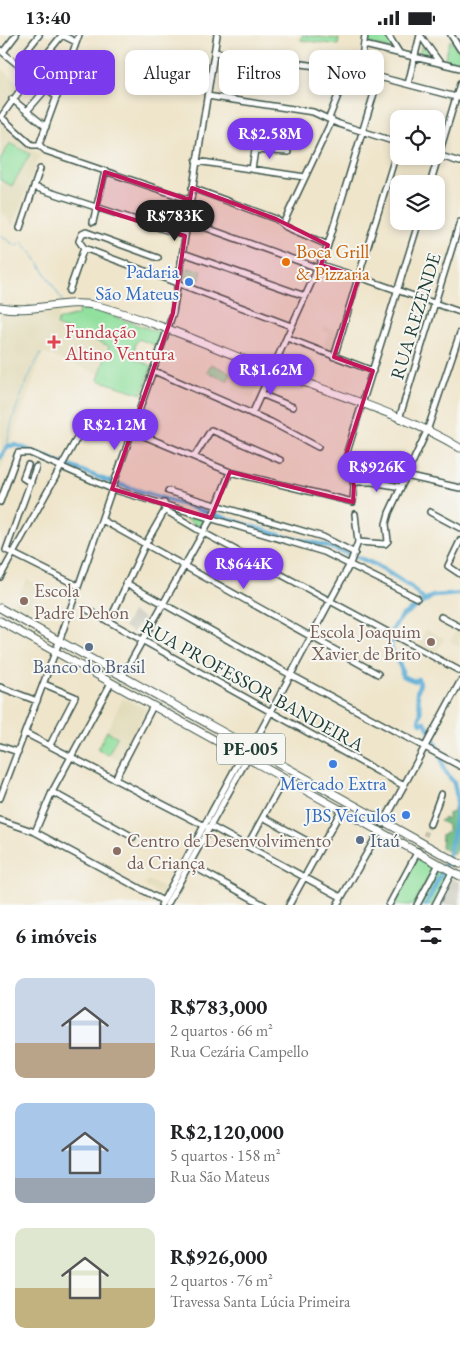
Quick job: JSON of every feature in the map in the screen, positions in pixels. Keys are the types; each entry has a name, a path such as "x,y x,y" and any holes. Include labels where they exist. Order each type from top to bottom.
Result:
{"main road":[{"path":"0,307 22,309 86,304 168,330 363,405 428,431 460,448"},
{"name":"PE-005","path":"0,608 251,749 382,827"},
{"name":"PE-005","path":"0,621 342,810 459,864"},
{"name":"PE-005","path":"420,846 440,865 460,876"}],"street":[{"path":"15,62 1,51 16,35"},
{"path":"28,50 39,35"},
{"path":"50,50 62,35 76,42"},
{"path":"73,50 79,35"},
{"path":"0,798 56,652 168,330 170,312 178,285 217,35"},
{"path":"363,50 365,35"},
{"path":"388,35 401,54"},
{"path":"408,84 420,35"},
{"path":"420,35 440,63"},
{"path":"451,35 460,49"},
{"path":"364,45 460,68"},
{"path":"214,52 309,65"},
{"path":"384,78 458,97"},
{"path":"445,135 458,97 460,84"},
{"path":"15,95 1,115 3,120 30,143 39,145 46,151 190,200"},
{"path":"27,111 41,95"},
{"path":"282,224 326,133 339,95"},
{"path":"252,414 320,267 373,95"},
{"path":"207,96 302,110 390,140"},
{"path":"39,145 57,97"},
{"path":"12,99 46,127"},
{"path":"252,169 255,149 288,152"},
{"path":"445,157 460,161"},
{"path":"196,161 305,177"},
{"path":"334,357 392,165"},
{"path":"20,228 40,169"},
{"path":"93,223 105,172"},
{"path":"34,187 185,236"},
{"path":"192,188 282,224 328,245"},
{"path":"187,221 315,267 359,277 460,312"},
{"name":"RUA REZENDE","path":"399,419 460,222"},
{"path":"0,577 67,453 90,418 132,431 230,472 353,502 353,482 346,455 416,230"},
{"path":"158,258 86,232 82,234 79,241 84,248 178,285 292,326"},
{"path":"69,291 84,248"},
{"path":"183,253 305,297"},
{"path":"358,542 385,544 388,541 387,519 400,487 428,431 460,333"},
{"path":"287,338 373,371"},
{"path":"154,371 252,414 318,447"},
{"path":"261,394 293,407"},
{"path":"194,457 208,431 211,430 280,460"},
{"path":"0,502 18,453 30,453 114,486 164,503 324,552 350,563 417,598"},
{"path":"28,465 23,478 31,483"},
{"path":"36,467 6,550 78,585"},
{"path":"122,677 202,531 212,517 230,472"},
{"path":"406,476 460,488"},
{"path":"353,482 372,482 400,487"},
{"path":"168,491 216,508 323,537 354,553"},
{"path":"109,622 145,545 165,510 164,503"},
{"path":"165,510 460,671"},
{"path":"430,513 460,528"},
{"path":"251,749 350,563 358,542 355,514"},
{"path":"102,520 309,638 378,675"},
{"path":"460,541 448,563 449,568 460,574"},
{"path":"126,583 289,675 460,766"},
{"name":"RUA PROFESSOR BANDEIRA","path":"88,610 404,786"},
{"path":"441,617 460,627"},
{"path":"337,905 382,827 460,682"},
{"path":"35,832 52,792 111,683"},
{"path":"44,684 75,697 50,745"},
{"path":"0,687 38,701"},
{"path":"115,779 153,706"},
{"path":"25,733 248,846 341,897"},
{"path":"0,746 18,752"},
{"path":"166,904 245,757"},
{"path":"248,846 284,779"},
{"path":"52,792 133,837"},
{"path":"430,824 441,794"},
{"path":"289,905 342,810"},
{"path":"263,817 320,848"},
{"path":"0,820 35,832 166,904"},
{"path":"166,904 189,864 207,826"},
{"path":"389,905 420,846"},
{"path":"189,864 264,905"},
{"path":"417,905 440,865"},
{"path":"435,905 452,872"}],"highlighted area":[{"path":"105,172 190,200 192,188 276,219 328,245 321,265 359,277 334,357 373,371 346,455 354,486 353,502 230,472 211,518 112,489 173,313 185,236 97,208"}],"shaded area":[{"path":"0,68 15,79 15,92 0,111"},
{"path":"0,123 40,155 13,226 0,209"},
{"path":"61,309 54,327 108,347 99,374 43,353 0,473 0,310 25,313"},
{"path":"324,326 339,331 332,352 322,348 328,333 323,331"},
{"path":"211,364 247,379 258,387 253,399 232,390 234,384 207,373"},
{"name":"Escola Padre Dehon","path":"27,579 41,587 24,618 10,610"},
{"path":"132,612 144,618 133,632 124,627"},
{"path":"458,627 460,628 460,647 450,641"},
{"name":"Escola Joaquim Xavier de Brito","path":"426,629 444,639 435,654 418,645"},
{"path":"123,698 146,709 119,761 96,750"},
{"path":"452,879 460,882 460,905 438,905"},
{"path":"148,880 165,889 162,896 145,886"}],"green space":[{"path":"302,35 339,39 338,45 301,40"},
{"path":"368,35 386,35 395,50 370,44 367,42"},
{"path":"450,40 460,53 460,66 444,62"},
{"path":"422,43 432,58 432,59 419,56"},
{"path":"10,143 30,154 12,186 0,180 0,160"},
{"path":"187,268 202,270 200,280 185,277"},
{"path":"79,308 99,311 163,334 159,347 139,339 135,344 135,359 152,366 142,394 98,380 109,346 56,326 58,320 78,315"},
{"path":"211,364 231,373 227,381 207,372"},
{"path":"173,509 204,518 206,522 203,527 200,527 172,511"},
{"path":"107,731 117,737 108,755 98,749"},
{"path":"460,804 460,843 453,855 441,847 442,834 448,832 448,825 440,821 443,818 448,819 448,813 450,814"},
{"path":"417,857 434,867 415,905 391,905"},
{"path":"438,868 449,875 434,905 418,905"}],"waterway":[{"path":"0,235 16,246 21,241 35,257 62,300"},
{"path":"8,446 10,427 20,399 41,354"},
{"path":"0,458 8,446 16,445 108,481 282,536 323,545 376,565 412,588 425,601"},
{"path":"426,905 447,861 453,837 457,797 454,783 444,770 440,752 425,722 421,723 419,720 421,713 417,693 420,683 418,679 415,681 402,676 402,670 391,648 392,631 403,615 433,596 460,594"}],"tunnel":[{"path":"425,836 430,824"}],"place":[{"name":"Boca Grill & Pizzaria","path":"286,262"},
{"name":"Padaria São Mateus","path":"189,282"},
{"name":"Fundação Altino Ventura","path":"54,342"},
{"name":"Escola Padre Dehon","path":"24,601"},
{"name":"Escola Joaquim Xavier de Brito","path":"431,642"},
{"name":"Banco do Brasil","path":"89,647"},
{"name":"Mercado Extra","path":"333,764"},
{"name":"JBS Veículos","path":"406,815"},
{"name":"Itaú","path":"360,840"},
{"name":"Centro de Desenvolvimento da Criança","path":"117,851"}]}
